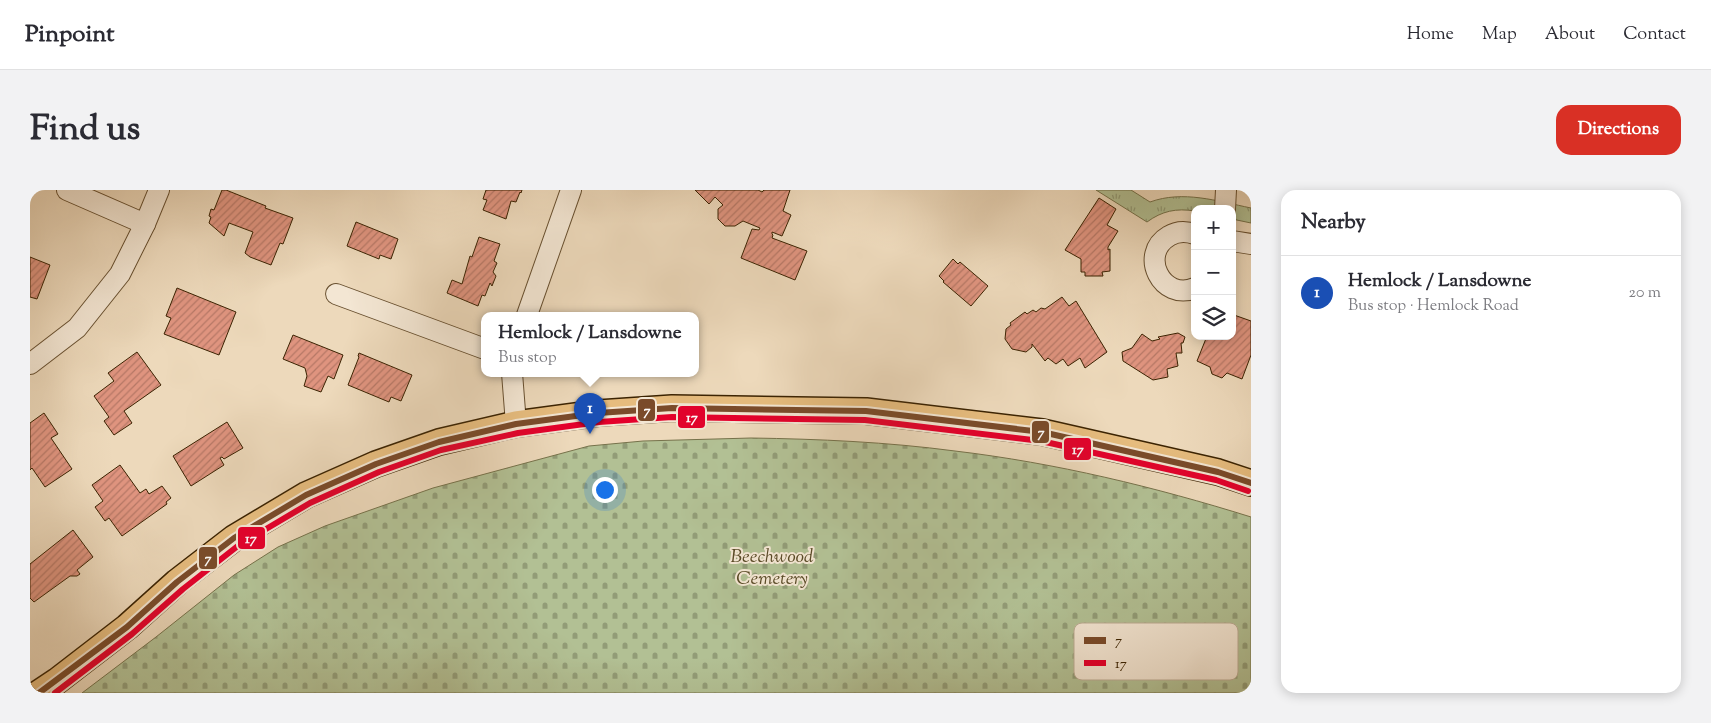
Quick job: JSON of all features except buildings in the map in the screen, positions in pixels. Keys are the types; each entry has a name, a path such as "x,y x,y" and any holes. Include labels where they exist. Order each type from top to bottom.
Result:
{"main road":[{"path":"39,693 127,627 177,582 234,538 306,495 376,464 439,442 516,424 598,413 672,408 866,411 1042,432 1218,472 1251,483"}],"street":[{"path":"67,190 145,224"},
{"path":"30,364 77,328 120,274 145,224 158,190"},
{"path":"528,312 571,190"},
{"path":"1225,205 1226,190"},
{"path":"1191,233 1182,232 1164,238 1154,255 1154,265 1162,282 1170,288 1180,291 1191,290"},
{"path":"1236,242 1251,244"},
{"path":"336,294 481,348"},
{"path":"512,377 516,424"}],"green space":[{"path":"1096,190 1131,190 1150,202 1175,197 1187,197 1226,202 1251,208 1251,223 1236,220 1236,205 1191,205 1191,211 1175,210 1158,215 1147,222"},
{"name":"Beechwood Cemetery","path":"751,438 828,440 930,448 993,456 1068,469 1142,486 1251,517 1251,693 82,693 234,575 278,547 325,526 433,488 589,446 643,441"}],"transit line":[{"name":"7","path":"39,693 127,627 177,582 234,538 306,495 376,464 439,442 516,424 598,413 672,408 866,411 1042,432 1218,472 1251,483"},
{"name":"17","path":"55,693 132,634 183,589 239,545 310,503 379,472 441,450 518,433 599,422 672,417 865,420 1041,441 1216,480 1248,491"}],"place":[{"name":"Hemlock / Lansdowne","path":"590,434"}]}
